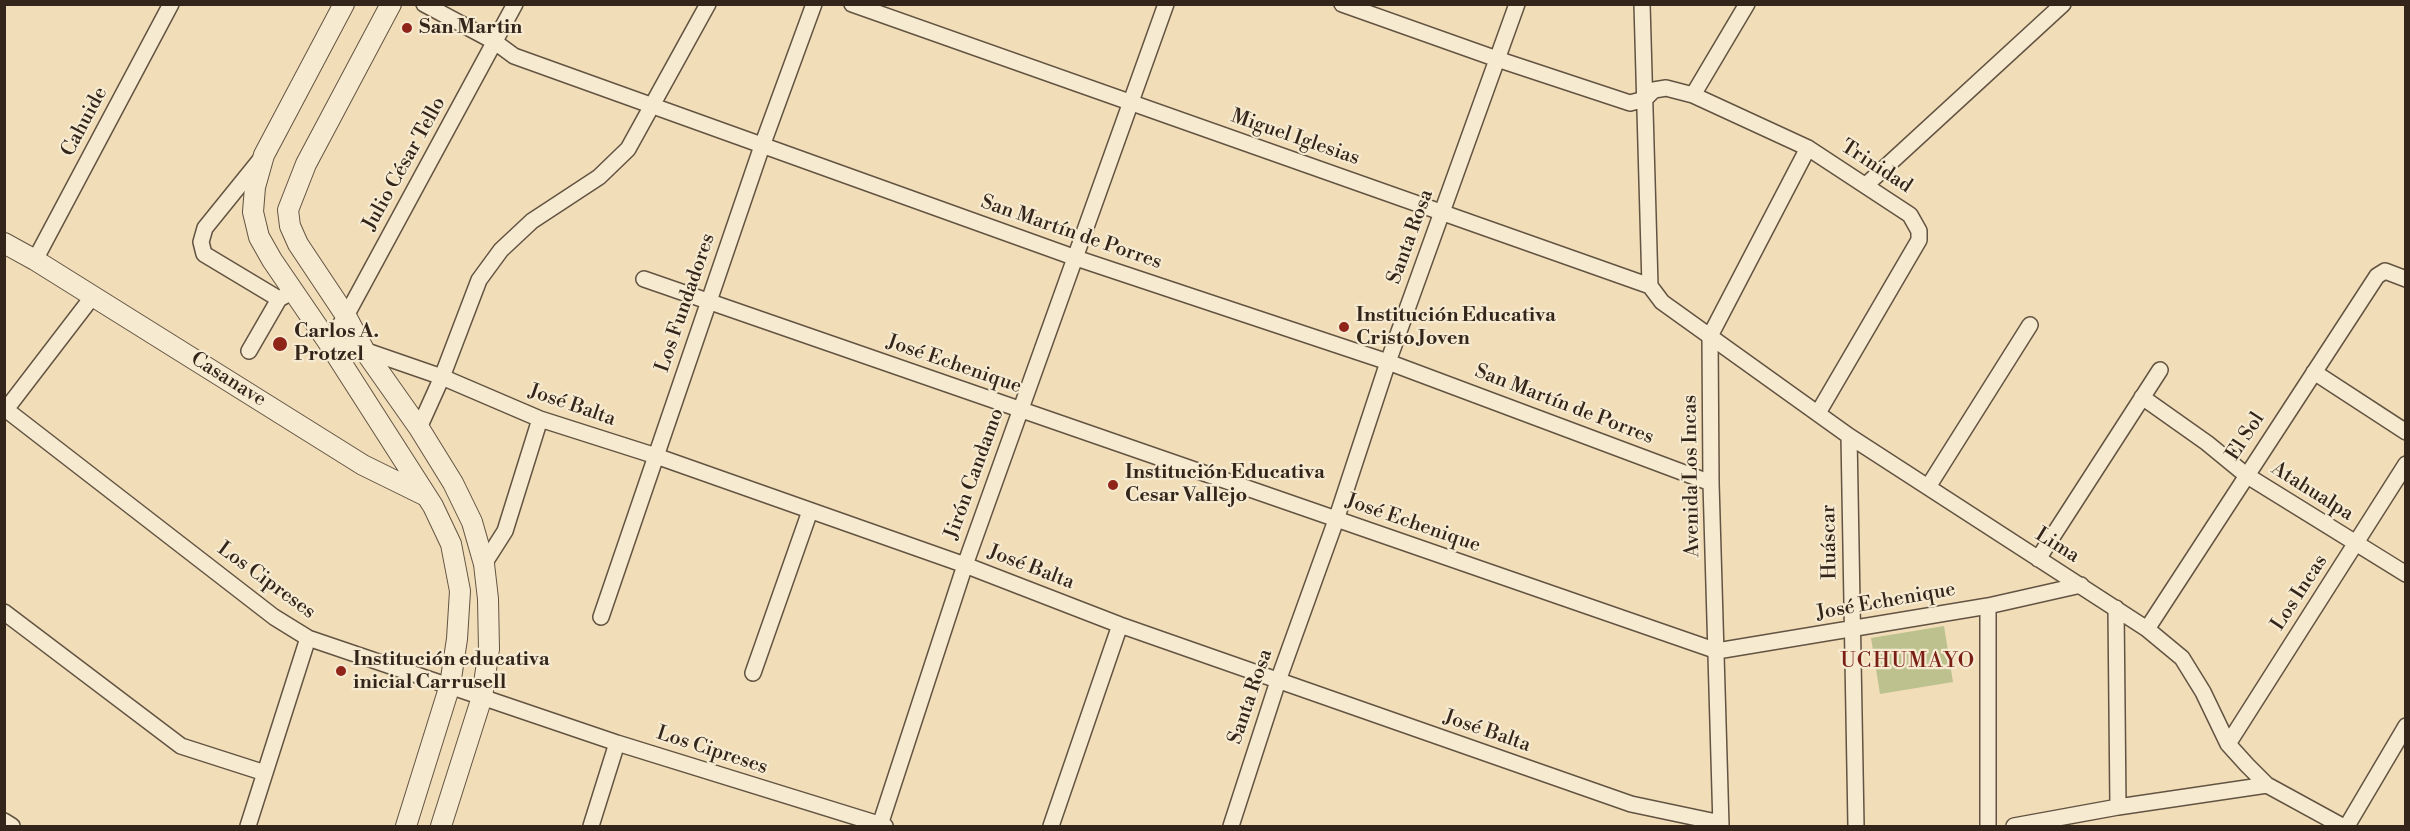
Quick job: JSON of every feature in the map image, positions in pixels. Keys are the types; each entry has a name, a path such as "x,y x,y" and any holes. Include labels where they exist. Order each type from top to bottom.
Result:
{"street":[{"name":"Cahuide","path":"35,260 171,4"},
{"path":"286,296 204,254 201,242 205,228 264,155 344,4"},
{"path":"391,4 306,164 288,210 290,226 298,244 346,316 364,350 419,428 459,494 472,522 484,564 488,599 489,649 482,696 441,826"},
{"name":"San Martín de Porres","path":"424,4 495,42 514,56 1076,258 1388,362 1711,483"},
{"name":"Julio César Tello","path":"328,342 346,316 515,4"},
{"path":"419,428 442,377 479,280 501,250 532,221 599,177 627,149 708,4"},
{"name":"Los Fundadores","path":"601,617 762,146 814,4"},
{"name":"Miguel Iglesias","path":"852,4 1650,286 1662,302 1710,336"},
{"name":"Jirón Candamo","path":"883,826 965,565 1166,4"},
{"path":"1342,4 1630,103 1645,99"},
{"name":"Santa Rosa","path":"1231,826 1278,681 1336,520 1388,362 1517,4"},
{"path":"1642,4 1650,286"},
{"path":"1693,95 1747,4"},
{"path":"1866,185 2063,4"},
{"name":"Trinidad","path":"1645,99 1654,90 1666,88 1693,95 1808,148 1910,215 1918,231 1918,240 1818,413"},
{"name":"Avenida Los Incas","path":"1721,825 1711,483 1710,336 1808,148"},
{"path":"264,155 255,187 253,212 259,237 286,296 328,342 425,496 451,544 460,591 457,639 450,685 406,826"},
{"name":"Casanave","path":"4,243 35,260 363,465 425,496 436,499 459,494"},
{"name":"El Sol","path":"2146,629 2377,276 2385,272 2406,279"},
{"name":"José Echenique","path":"644,279 1717,651 1988,606 2081,585"},
{"path":"5,410 93,296"},
{"path":"249,351 286,296"},
{"path":"1928,487 2030,325"},
{"name":"Lima","path":"1710,336 1849,436 2146,629 2182,658 2228,744 2267,785 2342,826"},
{"name":"José Balta","path":"328,342 364,350 442,377 540,419 656,456 965,565 1120,625 1631,804 1721,825"},
{"path":"2038,559 2160,370"},
{"path":"2314,372 2406,432"},
{"name":"Atahualpa","path":"2142,397 2207,443 2246,476 2406,574"},
{"name":"Los Cipreses","path":"5,410 274,617 308,638 617,743 883,826"},
{"path":"484,564 505,531 540,419"},
{"name":"Huáscar","path":"1849,436 1856,826"},
{"name":"Los Incas","path":"2228,744 2406,464"},
{"path":"753,673 810,511"},
{"path":"1988,606 1988,826"},
{"path":"2116,608 2118,807"},
{"path":"4,612 181,746 265,773"},
{"path":"1051,826 1120,625"},
{"path":"248,826 308,638"},
{"path":"2348,826 2406,726"},
{"path":"591,826 617,743"},
{"path":"2014,826 2094,819 2118,807 2267,785"},
{"path":"4,820 12,826"}],"green space":[{"path":"1944,626 1953,682 1880,694 1871,638"}],"place":[{"name":"San Martin","path":"407,28"},
{"name":"Institución Educativa Cristo Joven","path":"1344,327"},
{"name":"Carlos A. Protzel","path":"280,344"},
{"name":"Institución Educativa Cesar Vallejo","path":"1113,485"},
{"name":"Institución educativa inicial Carrusell","path":"341,671"}],"district":[{"name":"UCHUMAYO","path":"1908,662"}]}
